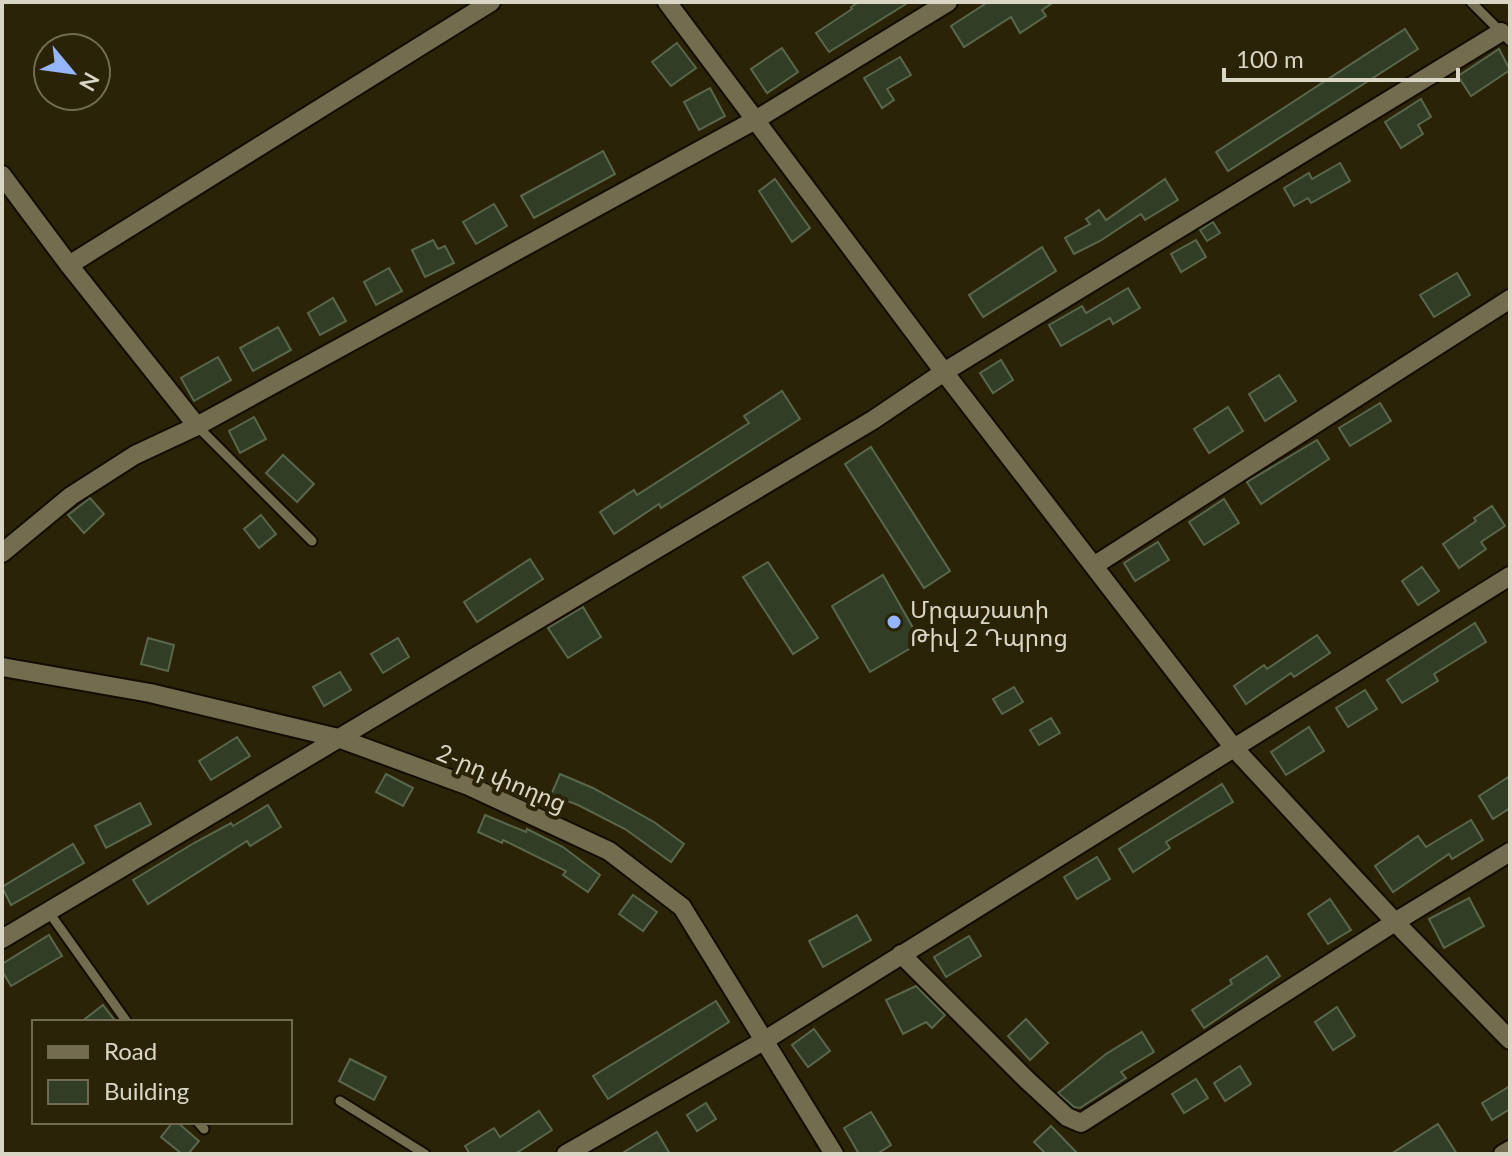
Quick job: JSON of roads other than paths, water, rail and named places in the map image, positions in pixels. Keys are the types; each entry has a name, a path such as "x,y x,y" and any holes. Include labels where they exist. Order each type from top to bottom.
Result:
{"street":[{"path":"69,265 491,2"},
{"path":"667,2 944,372 1234,748 1395,922 1510,1040"},
{"path":"2,553 71,496 135,455 197,426 757,119 948,2"},
{"path":"2,939 873,420 944,372 1506,37"},
{"path":"2,175 197,426"},
{"path":"1095,565 1510,299"},
{"path":"566,1154 765,1040 1510,576"},
{"name":"2-րդ փողոց","path":"2,667 150,693 338,738 469,786 609,851 682,907 834,1154"},
{"path":"901,954 1027,1080 1067,1117 1081,1123 1510,852"},
{"path":"1503,1154 1510,1150"}],"lane":[{"path":"1471,2 1506,37"},
{"path":"197,426 312,541"},
{"path":"48,911 126,1020"},
{"path":"340,1101 425,1154"}],"place":[{"name":"Մրգաշատի Թիվ 2 Դպրոց","path":"894,622"}]}
